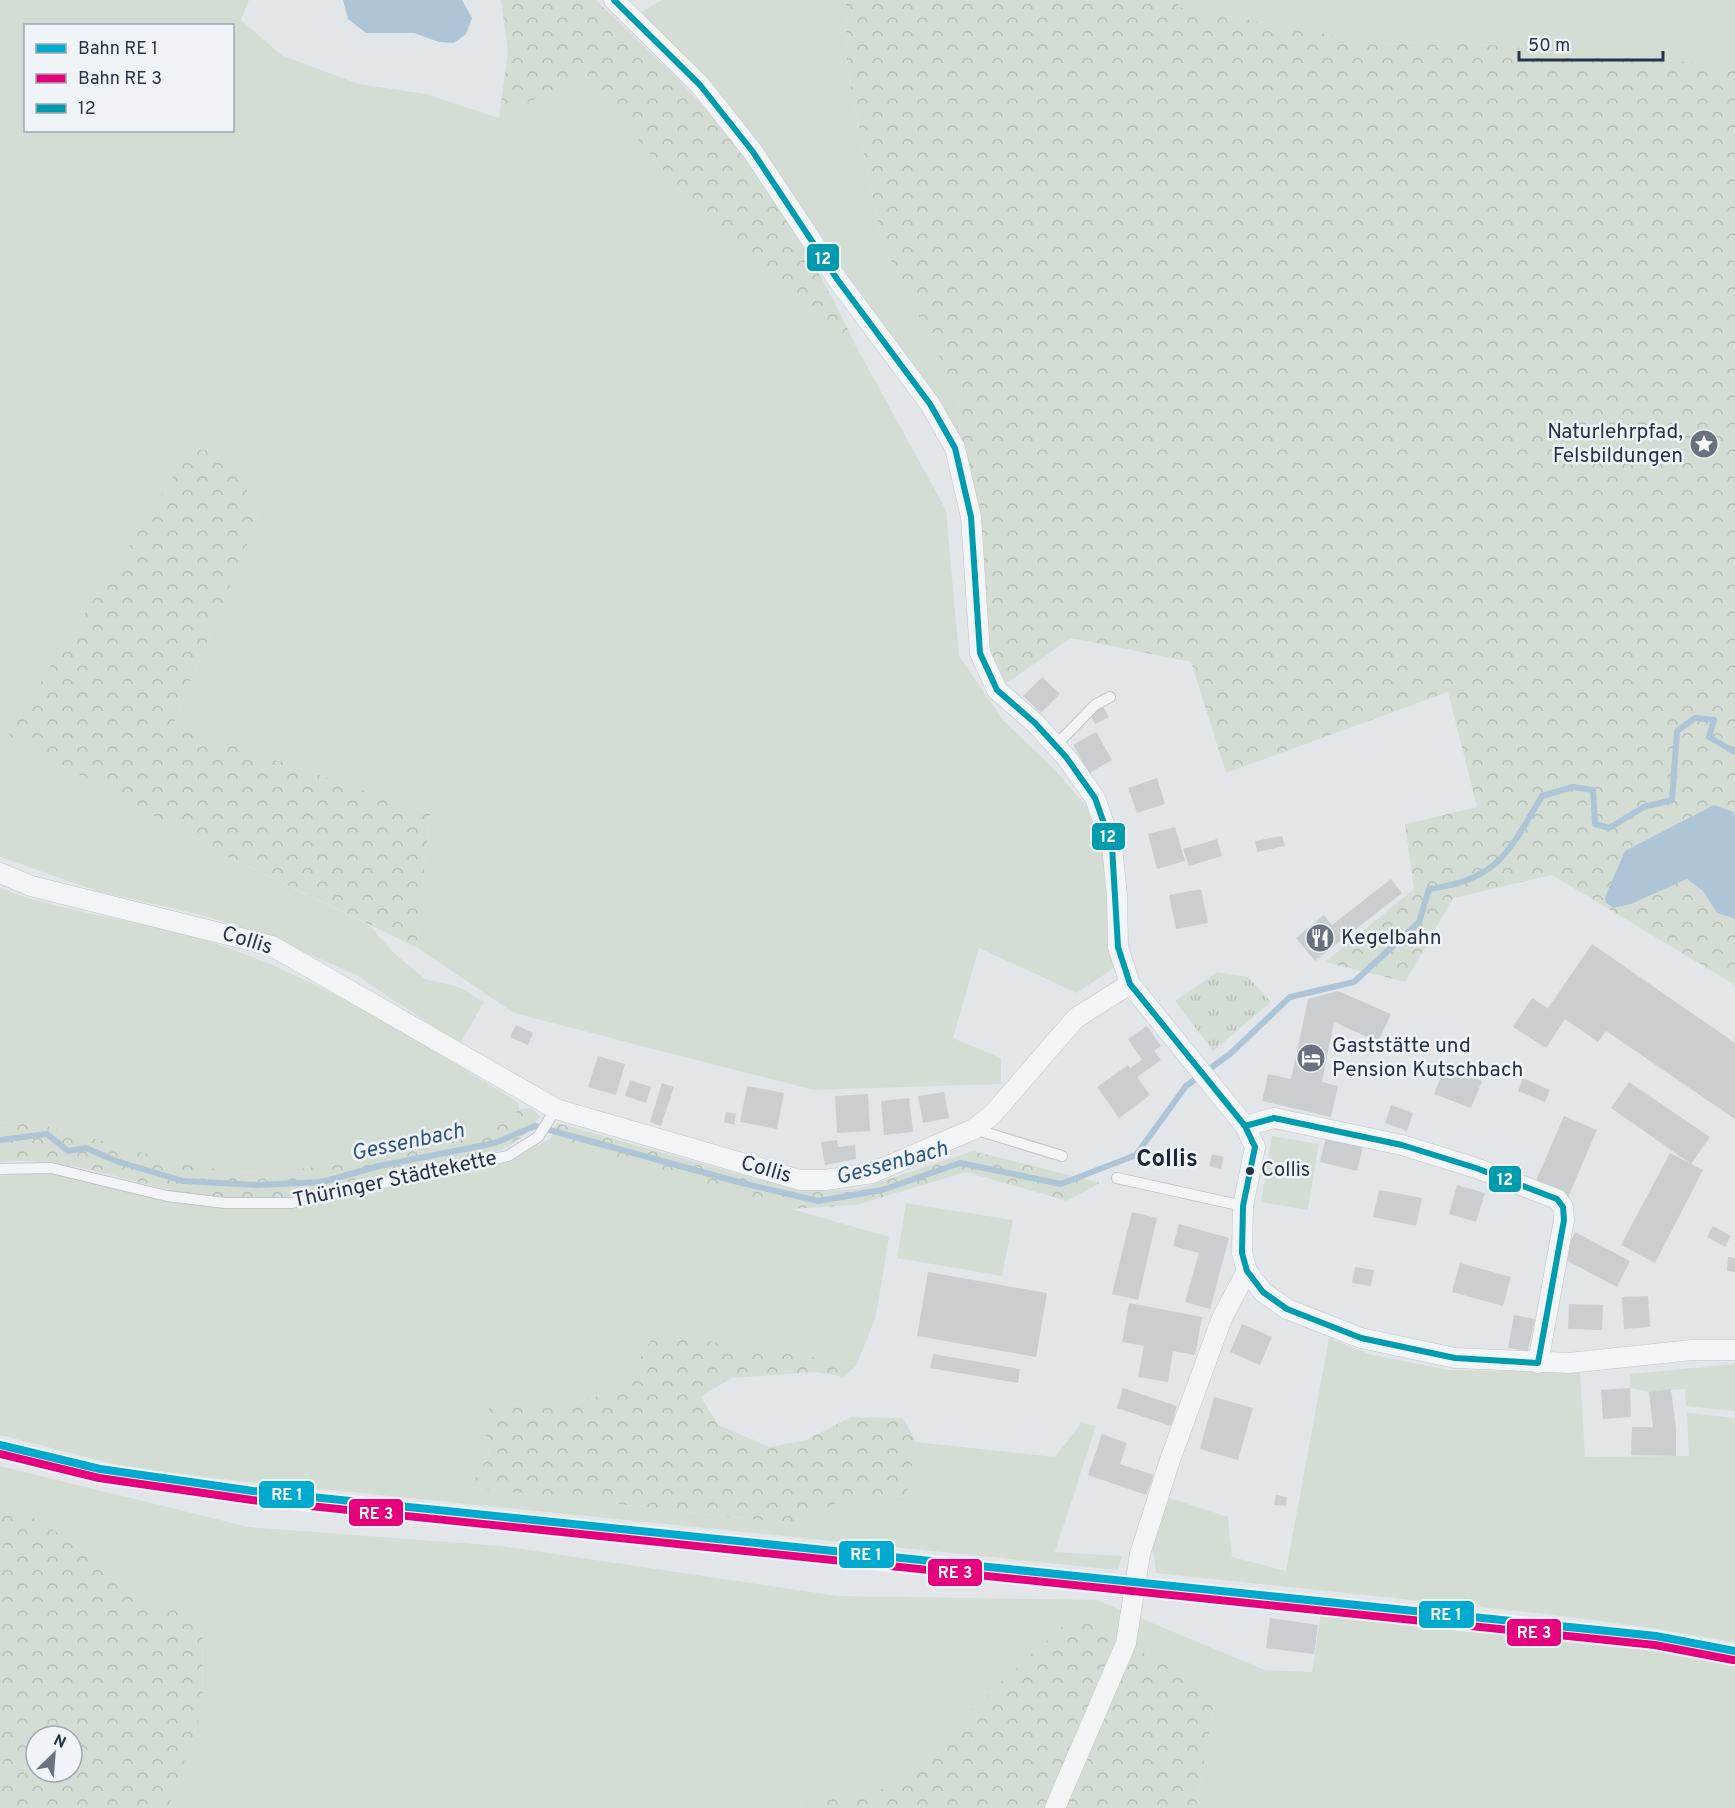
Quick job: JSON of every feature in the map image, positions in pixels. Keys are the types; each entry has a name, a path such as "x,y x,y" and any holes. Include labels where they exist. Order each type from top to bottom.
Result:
{"street":[{"path":"614,0 700,85 753,152 837,279 930,404 955,448 971,517 980,653 997,690 1055,746 1095,798 1112,846 1118,947 1130,984 1196,1062 1245,1126 1255,1147 1243,1206 1242,1253 1247,1271 1263,1292 1287,1309 1361,1338 1455,1358 1569,1363 1692,1350 1735,1350"},
{"name":"Collis","path":"0,873 31,886 272,946 472,1062 553,1114 800,1180 825,1180 872,1173 974,1130 992,1115 1076,1018 1130,984"},
{"path":"1245,1126 1274,1118 1391,1143 1476,1168 1557,1199 1563,1207 1564,1220 1538,1363"},
{"path":"1055,1808 1126,1643 1140,1554 1222,1318 1247,1271"}],"lane":[{"path":"1055,746 1095,705 1110,697"},
{"name":"Thüringer Städtekette","path":"0,1169 51,1168 168,1196 225,1203 292,1203 508,1156 538,1137 553,1114"},
{"path":"974,1130 1062,1156"},
{"path":"1117,1178 1243,1206"}],"green space":[{"path":"0,0 249,0 241,20 283,56 359,84 426,94 499,118 585,73 713,232 856,346 946,510 959,656 1003,720 1057,772 1087,807 1104,848 1111,912 1109,947 1114,968 1077,993 979,948 953,1038 1001,1058 1001,1084 813,1090 514,1013 416,947 430,813 173,725 258,518 233,456 190,448 146,521 52,664 8,736 231,858 369,925 395,954 425,979 459,987 484,1002 460,1044 356,975 273,938 202,915 100,892 0,857"},
{"path":"501,0 596,0 668,69 715,121 761,181 803,246 856,346 713,232 585,73 499,118 508,51"},
{"path":"662,0 846,0 847,68 882,243 959,396 955,448 753,152 631,18"},
{"path":"846,0 1181,0 1177,7 1379,44 1445,41 1735,66 1735,816 1733,812 1606,903 1614,908 1631,904 1687,879 1703,891 1717,913 1735,919 1735,985 1552,875 1453,898 1405,982 1325,962 1414,889 1405,824 1477,807 1448,692 1226,773 1191,662 1071,638 997,690 979,644 955,448 959,396 882,243 847,68"},
{"path":"1181,0 1735,0 1735,66 1445,41 1379,44 1177,7"},
{"path":"190,448 233,456 258,518 173,725 430,813 416,947 231,858 8,736 52,663 146,521"},
{"path":"0,888 48,904 171,930 238,952 280,969 322,988 402,1032 519,1103 519,1109 506,1123 378,1152 334,1165 260,1173 235,1172 178,1163 44,1126 0,1122"},
{"path":"1217,972 1248,977 1271,1002 1213,1051 1175,1001"},
{"path":"532,1108 540,1117 529,1130 511,1144 486,1155 369,1182 288,1197 234,1199 206,1197 78,1167 26,1161 0,1162 0,1122 44,1126 178,1163 235,1172 260,1173 334,1165 378,1152 506,1123 519,1109"},
{"path":"557,1123 800,1191 858,1189 973,1151 1100,1183 1067,1201 966,1172 856,1205 789,1209 550,1139"},
{"path":"1272,1136 1319,1144 1308,1210 1261,1202"},
{"path":"550,1139 889,1237 876,1316 857,1364 655,1333 626,1381 614,1391 560,1408 499,1402 482,1428 491,1445 483,1466 470,1487 793,1524 855,1494 905,1497 916,1442 1055,1457 1081,1423 1096,1426 1055,1552 1122,1556 1118,1570 212,1478 122,1466 0,1435 0,1176 50,1172 165,1201 226,1209 296,1206 502,1164"},
{"path":"906,1203 1013,1220 1002,1276 897,1258"},
{"path":"655,1333 857,1364 844,1377 817,1372 731,1378 701,1397 718,1425 770,1447 806,1440 851,1417 903,1418 916,1442 906,1497 855,1494 794,1524 469,1487 483,1466 491,1446 482,1428 489,1408 499,1402 560,1408 614,1391 626,1381"},
{"path":"1329,1338 1369,1354 1449,1370 1580,1372 1585,1457 1689,1456 1687,1413 1735,1418 1735,1642 1546,1614 1156,1573 1152,1540 1167,1497 1228,1517 1232,1557 1286,1571"},
{"path":"1735,1364 1735,1411 1686,1406 1685,1389 1649,1392 1630,1388 1630,1374"},
{"path":"0,1466 249,1527 501,1546 838,1596 1097,1600 1265,1670 1312,1672 1321,1613 1635,1645 1735,1664 1735,1808 1196,1808 1216,1692 1074,1615 887,1788 789,1808 168,1808 203,1708 202,1618 131,1595 69,1540 0,1497"},
{"path":"0,1497 69,1540 131,1595 202,1617 203,1708 168,1808 0,1808"},
{"path":"1074,1615 1216,1692 1196,1808 789,1808 887,1788"}],"water":[{"path":"343,0 462,0 472,18 466,34 454,43 439,42 414,33 366,33 348,19"},
{"path":"1714,805 1733,812 1735,816 1735,919 1717,913 1703,891 1687,879 1631,904 1614,908 1606,903 1605,897 1625,851"}],"building":[{"path":"1042,677 1060,694 1041,713 1023,696"},
{"path":"1103,707 1109,717 1095,724 1090,714"},
{"path":"1096,732 1112,760 1089,773 1073,745"},
{"path":"1157,778 1165,804 1137,813 1128,788"},
{"path":"1175,827 1185,861 1157,869 1148,834"},
{"path":"1282,836 1285,846 1257,852 1255,841"},
{"path":"1217,839 1222,856 1189,866 1183,849"},
{"path":"1391,879 1402,893 1315,961 1296,938 1324,915 1332,925"},
{"path":"1201,889 1208,923 1176,929 1169,895"},
{"path":"1592,944 1735,1043 1735,1119 1606,1031 1598,1042 1565,1019 1546,1048 1513,1027 1532,998 1560,1016 1548,1008"},
{"name":"Gaststätte und Pension Kutschbach","path":"1338,991 1391,1014 1378,1042 1334,1022 1322,1082 1338,1086 1331,1117 1262,1101 1268,1074 1291,1079 1308,999"},
{"path":"516,1025 533,1033 528,1045 510,1037"},
{"path":"1147,1026 1161,1046 1154,1051 1161,1060 1137,1077 1150,1095 1119,1118 1097,1087 1128,1065 1130,1068 1142,1060 1128,1039"},
{"path":"598,1056 625,1064 616,1095 588,1087"},
{"path":"1445,1066 1482,1081 1471,1108 1434,1094"},
{"path":"1523,1078 1550,1090 1545,1102 1518,1091"},
{"path":"630,1080 651,1087 646,1103 625,1096"},
{"path":"1629,1082 1710,1137 1691,1164 1611,1108"},
{"path":"662,1083 674,1087 661,1126 650,1122"},
{"path":"747,1086 784,1093 777,1129 740,1122"},
{"path":"944,1092 949,1118 923,1123 918,1096"},
{"path":"868,1094 870,1131 837,1133 835,1096"},
{"path":"909,1098 913,1132 884,1135 881,1101"},
{"path":"1391,1105 1413,1113 1407,1131 1385,1123"},
{"path":"726,1112 736,1114 734,1125 724,1122"},
{"path":"1564,1116 1597,1130 1568,1197 1535,1183"},
{"path":"1326,1137 1363,1146 1357,1171 1320,1162"},
{"path":"837,1140 838,1147 855,1145 856,1159 825,1165 821,1142"},
{"path":"1670,1153 1703,1170 1655,1263 1621,1245"},
{"path":"1212,1154 1224,1157 1221,1169 1209,1166"},
{"path":"1457,1185 1485,1193 1476,1222 1449,1214"},
{"path":"1379,1190 1422,1198 1416,1226 1373,1217"},
{"path":"1132,1212 1157,1218 1138,1300 1112,1294"},
{"path":"1179,1224 1229,1238 1210,1309 1185,1302 1199,1253 1173,1246"},
{"path":"1713,1226 1731,1236 1725,1247 1707,1237"},
{"path":"1575,1232 1630,1261 1617,1287 1562,1258"},
{"path":"1728,1257 1735,1258 1735,1272 1727,1271"},
{"path":"1460,1263 1511,1277 1503,1306 1452,1292"},
{"path":"1355,1267 1374,1270 1371,1286 1352,1283"},
{"path":"928,1272 1047,1293 1036,1357 917,1336"},
{"path":"1648,1296 1650,1327 1624,1329 1622,1297"},
{"path":"1129,1303 1202,1317 1195,1355 1173,1351 1168,1382 1138,1377 1144,1346 1122,1342"},
{"path":"1569,1304 1603,1305 1602,1330 1568,1329"},
{"path":"1514,1315 1535,1319 1528,1351 1508,1348"},
{"path":"1242,1324 1272,1337 1260,1365 1230,1352"},
{"path":"933,1354 1020,1369 1018,1383 930,1368"},
{"path":"1123,1388 1177,1406 1171,1426 1117,1408"},
{"path":"1630,1388 1631,1417 1603,1419 1601,1390"},
{"path":"1671,1389 1676,1428 1676,1456 1631,1455 1632,1427 1653,1427 1649,1392"},
{"path":"1214,1397 1253,1408 1238,1460 1200,1449"},
{"path":"1102,1434 1127,1443 1120,1464 1154,1475 1146,1495 1088,1475"},
{"path":"1276,1495 1287,1497 1286,1506 1274,1505"},
{"path":"1270,1618 1318,1625 1314,1654 1266,1648"}],"waterway":[{"name":"Gessenbach","path":"0,1140 47,1134 68,1151 86,1148 116,1161 183,1181 257,1185 322,1182 379,1166 495,1143 535,1126 742,1183 818,1201 882,1190 960,1163 1061,1184 1136,1155 1186,1086 1230,1054 1290,997 1354,982 1419,922 1429,889 1453,885 1472,878 1499,860 1510,847 1542,796 1573,787 1593,790 1595,824 1609,828 1644,807 1672,800 1677,731 1695,718 1714,720 1709,737 1735,752"}],"transit line":[{"name":"12","path":"614,0 700,85 753,152 837,279 930,404 955,448 971,517 980,653 997,690 1035,723 1066,757 1095,798 1112,846 1118,947 1130,984 1245,1126"},
{"name":"12","path":"1274,1118 1402,1145 1476,1168 1557,1199 1563,1207 1564,1220 1538,1363 1455,1358 1361,1338 1287,1309 1263,1292 1247,1271 1242,1253 1243,1206 1255,1147 1245,1126 1274,1118"},
{"path":"0,1445 100,1469 253,1491 1656,1636 1735,1651"},
{"path":"0,1454 99,1478 252,1500 1655,1645 1733,1660"}],"place":[{"name":"Naturlehrpfad, Felsbildungen","path":"1704,444"},
{"name":"Kegelbahn","path":"1320,938"},
{"name":"Gaststätte und Pension Kutschbach","path":"1311,1058"},
{"name":"Collis","path":"1250,1171"}],"district":[{"name":"Collis","path":"1167,1160"}]}
